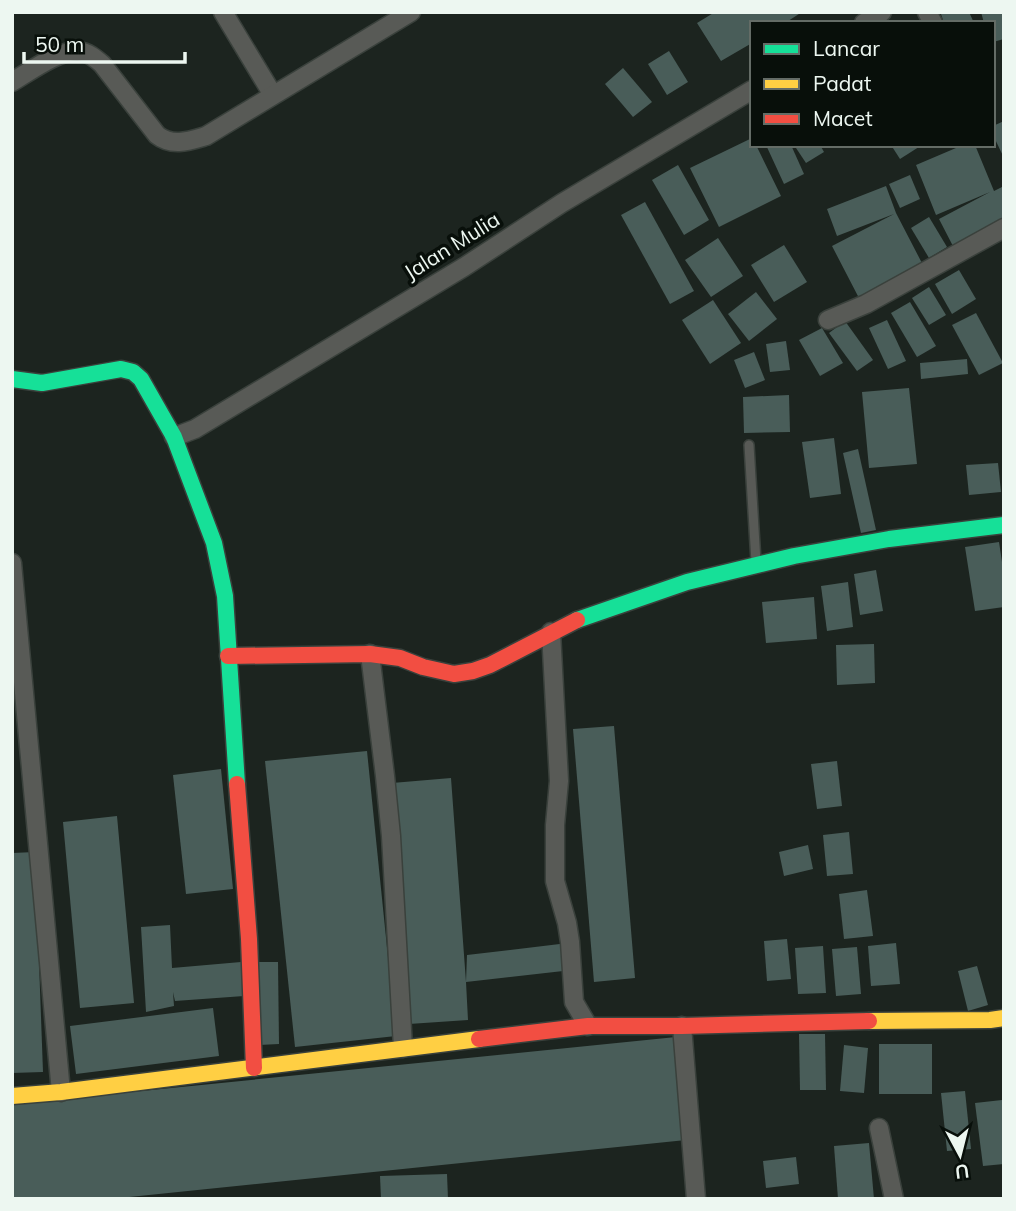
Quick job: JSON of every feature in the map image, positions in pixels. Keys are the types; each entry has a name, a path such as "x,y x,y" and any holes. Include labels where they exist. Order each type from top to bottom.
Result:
{"street":[{"path":"223,12 273,95"},
{"path":"12,82 69,52 80,51 93,55 157,135 164,141 188,141 206,136 411,12"},
{"name":"Jalan Mulia","path":"174,437 195,429 464,267 562,203 750,91"},
{"path":"828,320 866,304 1004,228"},
{"path":"12,379 42,383 121,369 133,372 141,379 174,437 214,543 225,596 249,939 254,1068"},
{"path":"228,656 370,654 400,658 454,674 473,671 570,622 687,582 794,556 889,539 1004,525"},
{"path":"12,563 61,1092"},
{"path":"551,632 559,781 555,825 555,881 570,942 574,1002 588,1026"},
{"path":"370,654 386,776 403,1048"},
{"path":"12,1096 588,1026 1004,1018"},
{"path":"682,1026 695,1199"},
{"path":"879,1128 894,1199"}],"lane":[{"path":"749,445 756,565"}],"building":[{"path":"715,12 802,12 788,21 750,21 750,44 721,61 697,23"},
{"path":"969,12 973,21 943,21 941,14"},
{"path":"981,12 1004,12 1004,39 995,41 995,21 983,21"},
{"path":"669,51 688,82 667,95 648,64"},
{"path":"623,68 652,102 633,117 605,84"},
{"path":"1004,121 1004,158 995,139 995,125"},
{"path":"750,139 750,147 757,147 781,196 719,227 690,168"},
{"path":"767,147 792,147 804,174 784,184"},
{"path":"795,147 821,147 824,152 806,163"},
{"path":"892,147 919,147 900,159"},
{"path":"958,147 976,147 994,191 1004,186 1004,224 955,250 939,219 990,192 936,215 916,165"},
{"path":"678,165 709,220 684,235 652,180"},
{"path":"910,175 920,199 900,208 889,184"},
{"path":"886,186 896,213 924,267 860,300 832,246 894,214 837,236 827,209"},
{"path":"645,202 694,291 670,304 621,215"},
{"path":"929,217 947,247 929,258 911,228"},
{"path":"718,238 743,276 711,297 685,260"},
{"path":"784,245 807,282 774,302 751,265"},
{"path":"959,270 976,299 952,314 935,284"},
{"path":"929,287 946,315 929,325 912,298"},
{"path":"756,292 777,319 749,341 728,314"},
{"path":"713,300 741,343 710,364 682,320"},
{"path":"910,302 936,346 917,357 891,313"},
{"path":"976,313 1003,363 979,375 952,325"},
{"path":"887,320 906,361 888,369 869,328"},
{"path":"845,321 873,360 857,371 829,333"},
{"path":"822,328 843,363 820,376 799,340"},
{"path":"786,341 790,370 770,372 766,344"},
{"path":"754,352 765,380 745,388 734,360"},
{"path":"967,359 968,374 921,379 920,363"},
{"path":"909,388 917,464 869,468 862,392"},
{"path":"789,395 790,432 744,433 743,397"},
{"path":"834,438 841,494 810,498 802,442"},
{"path":"858,449 876,530 861,533 843,453"},
{"path":"998,463 1001,492 969,495 966,465"},
{"path":"999,542 1004,575 1004,607 975,611 965,547"},
{"path":"876,570 883,611 860,615 854,574"},
{"path":"848,582 853,627 827,631 821,586"},
{"path":"814,597 817,639 766,643 762,602"},
{"path":"874,644 875,683 837,685 836,645"},
{"path":"614,726 635,978 594,982 573,729"},
{"path":"367,751 396,1036 295,1047 265,761"},
{"path":"837,761 842,806 817,809 811,764"},
{"path":"221,769 233,889 186,894 173,775"},
{"path":"451,778 468,1020 409,1024 392,783"},
{"path":"117,816 134,1003 80,1008 63,822"},
{"path":"849,832 853,874 827,876 823,835"},
{"path":"808,845 813,869 784,876 779,852"},
{"path":"35,852 43,1072 12,1073 12,853"},
{"path":"867,890 873,936 844,939 839,894"},
{"path":"170,925 172,968 241,962 244,996 175,1001 173,992 174,1006 146,1012 141,927"},
{"path":"787,939 791,979 767,981 764,941"},
{"path":"568,943 572,970 466,982 467,955"},
{"path":"896,943 900,984 871,986 868,946"},
{"path":"823,946 826,993 798,994 795,948"},
{"path":"857,947 861,994 836,996 832,949"},
{"path":"258,962 278,962 279,1044 259,1045"},
{"path":"977,966 988,1005 968,1011 958,971"},
{"path":"213,1008 219,1056 76,1074 70,1026"},
{"path":"799,1034 825,1034 826,1090 800,1090"},
{"path":"676,1037 686,1140 110,1199 12,1199 12,1104"},
{"path":"879,1044 932,1044 932,1094 879,1094"},
{"path":"844,1045 868,1048 864,1093 840,1091"},
{"path":"965,1091 971,1149 947,1151 941,1093"},
{"path":"1002,1100 1004,1164 983,1166 975,1103"},
{"path":"869,1143 874,1199 838,1199 834,1146"},
{"path":"796,1157 799,1184 766,1188 763,1161"},
{"path":"447,1174 448,1199 381,1199 380,1176"}],"traffic: fast":[{"path":"12,379 42,383 121,369 133,372 141,379 174,437 214,543 225,596 237,784"},
{"path":"577,620 687,582 794,556 889,539 1004,525"}],"traffic: slow":[{"path":"869,1021 1004,1018"},
{"path":"12,1096 479,1039"}],"traffic: jam":[{"path":"228,656 370,654 400,658 454,674 490,665 577,620"},
{"path":"237,784 249,939 254,1068"},
{"path":"479,1039 588,1026 869,1021"}]}
